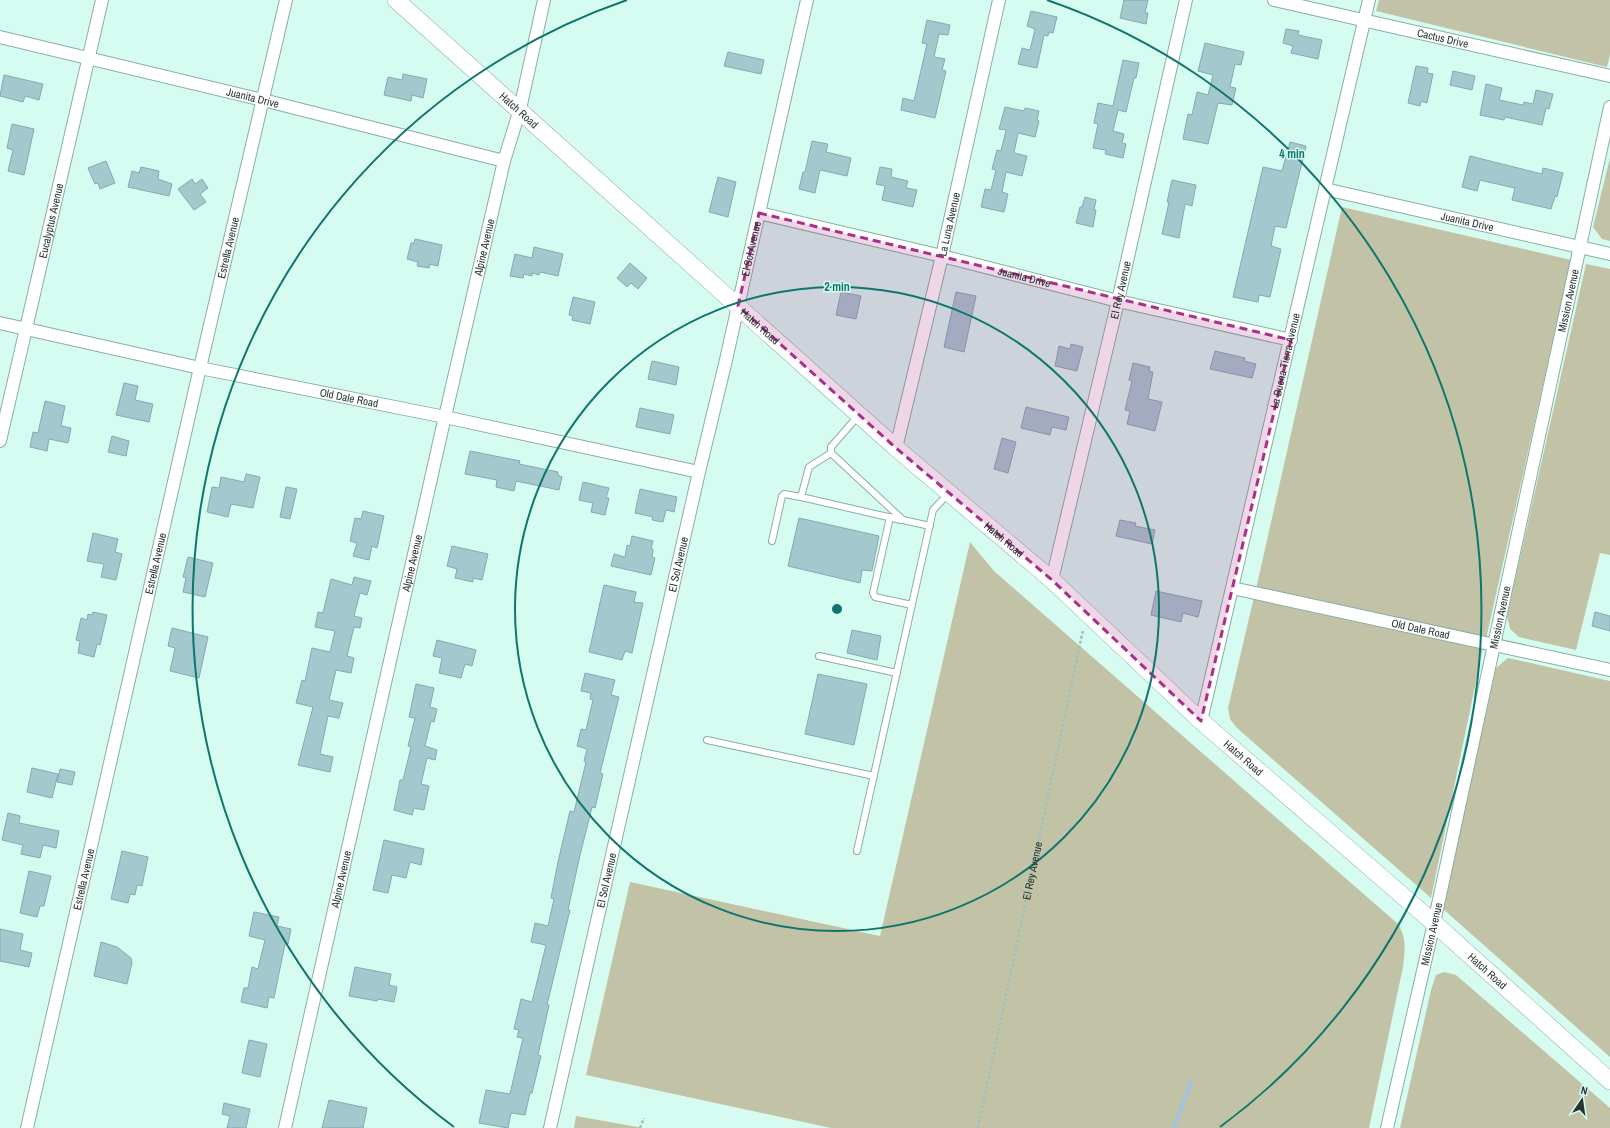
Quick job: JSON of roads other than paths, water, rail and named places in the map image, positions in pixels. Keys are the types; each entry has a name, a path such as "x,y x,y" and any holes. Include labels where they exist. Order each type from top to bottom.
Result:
{"street":[{"name":"Eucalyptus Avenue","path":"0,441 102,0"},
{"name":"Estrella Avenue","path":"27,1128 200,368 286,0"},
{"name":"Hatch Road","path":"396,0 520,109 896,448 1052,580 1086,614 1201,721 1434,923 1610,1081"},
{"name":"Alpine Avenue","path":"285,1128 445,417 504,161 520,109 544,0"},
{"name":"El Sol Avenue","path":"550,1128 698,472 726,360 807,0"},
{"name":"La Luna Avenue","path":"896,448 942,256 999,0"},
{"name":"El Rey Avenue","path":"1052,580 1118,301 1186,0"},
{"name":"Cactus Drive","path":"1274,0 1610,76"},
{"name":"La Buena Tierra Avenue","path":"1201,721 1369,0"},
{"name":"Juanita Drive","path":"0,37 263,100 504,161"},
{"name":"Mission Avenue","path":"1387,1128 1434,923 1610,107"},
{"name":"Juanita Drive","path":"1325,189 1610,254"},
{"name":"Juanita Drive","path":"759,213 942,256 1118,301 1291,340"},
{"name":"Old Dale Road","path":"0,323 200,368 445,417 698,472"},
{"name":"Old Dale Road","path":"1232,588 1610,670"}],"lane":[{"path":"801,497 809,466 831,453 832,447 859,415"},
{"path":"831,453 903,520"},
{"path":"857,851 933,510 949,492"},
{"path":"772,541 782,496 784,494 930,526"},
{"path":"890,518 873,593 875,597 912,605"},
{"path":"819,656 897,673"},
{"path":"707,740 874,776"}],"waterway":[{"path":"1174,1128 1191,1082"}]}
